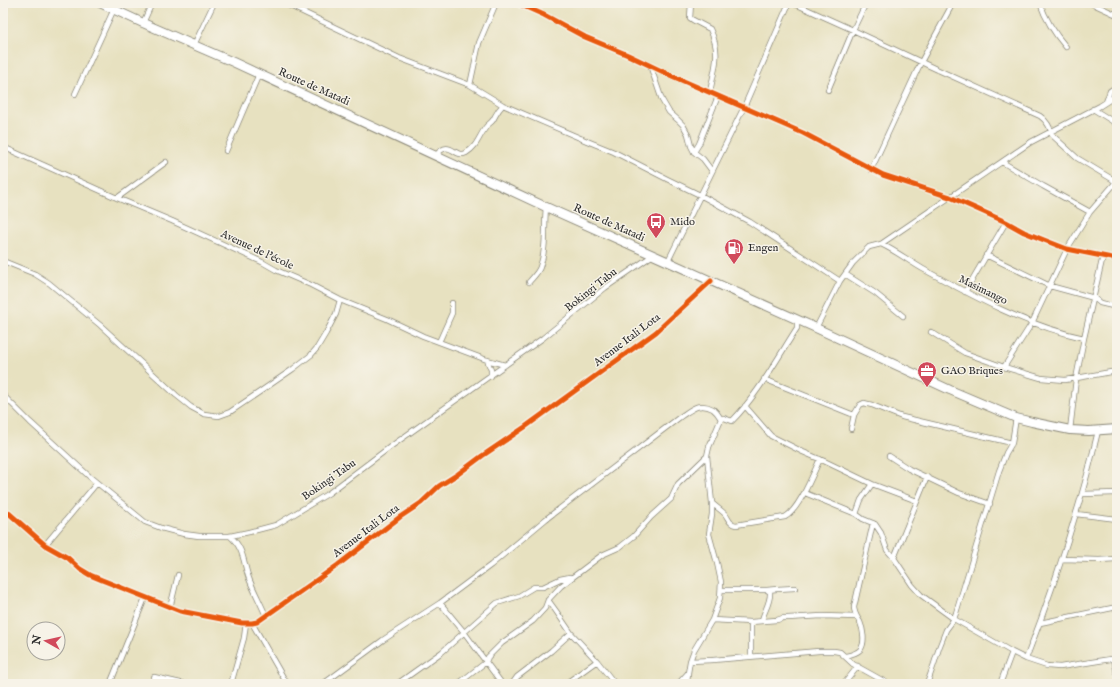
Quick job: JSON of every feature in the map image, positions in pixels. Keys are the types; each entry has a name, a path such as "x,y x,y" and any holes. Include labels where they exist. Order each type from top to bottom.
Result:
{"highway":[{"name":"Route de Matadi","path":"100,3 259,74 546,207 950,390 1016,418 1070,430 1098,431 1117,429"}],"street":[{"path":"143,23 152,3"},
{"path":"194,45 214,3"},
{"path":"284,3 399,58 470,85 503,105 614,152 750,222 840,281"},
{"path":"470,85 479,43 496,3"},
{"path":"517,3 544,15 585,37 803,134 871,170 950,197 1006,222 1024,232 1067,249 1117,259"},
{"path":"691,3 690,18 710,29 717,50 710,93"},
{"path":"668,261 744,107 789,3"},
{"path":"793,3 1040,116 1052,131 1052,135 1077,158 1115,181"},
{"path":"828,90 866,3"},
{"path":"871,170 921,62 953,3"},
{"path":"1040,3 1053,32 1066,47"},
{"path":"1091,3 1117,15"},
{"path":"75,94 114,9"},
{"path":"650,65 660,95 668,112 683,125 688,134 690,146 712,171"},
{"path":"226,151 259,74"},
{"path":"1106,102 1110,91 1117,86"},
{"path":"816,328 840,281 853,263 869,247 881,244 1031,142 1117,95"},
{"path":"694,152 699,144 718,96"},
{"path":"436,155 444,148 449,148 460,154 467,152 475,145 486,126 492,121 496,112 503,105"},
{"path":"1093,109 1117,124"},
{"name":"Avenue de l'école","path":"3,147 239,251 340,300 439,342 487,360 505,365"},
{"path":"118,198 166,162"},
{"path":"1002,162 1090,212"},
{"path":"1004,367 1032,323 1067,249 1090,212 1115,181 1117,173"},
{"path":"529,282 537,273 543,256 546,207"},
{"path":"965,292 1006,222"},
{"name":"Masimango","path":"881,244 965,292 1032,323 1062,333 1084,338"},
{"name":"Bokingi Tabu","path":"3,395 30,422 97,483 145,522 184,534 199,536 230,536 249,532 276,525 321,499 390,447 565,322 605,288 653,255"},
{"path":"986,255 1050,286 1094,298 1100,303 1117,307"},
{"path":"1070,430 1076,379 1103,256"},
{"path":"3,261 35,274 49,283 100,325 190,407 204,414 218,416 230,412 294,369 311,355 318,348 326,333 336,314 340,300"},
{"path":"845,274 875,293 904,316"},
{"name":"Avenue Itali Lota","path":"3,508 45,544 68,558 80,569 90,575 170,608 203,616 252,623 266,616 338,565 394,521 421,503 439,486 525,427 656,332 711,281"},
{"path":"439,342 452,313 452,303"},
{"path":"720,419 724,418 732,421 745,406 797,328 797,320"},
{"path":"931,332 965,353 1041,378 1065,380 1076,379 1117,371"},
{"path":"487,360 491,370 491,376"},
{"path":"764,379 854,415"},
{"path":"851,429 854,415 860,405 864,403 902,417 1012,443"},
{"path":"323,684 383,640 440,603 491,565 546,519 680,417 696,407 704,405 718,412 720,419 710,443 707,456 712,503 709,534 717,563 721,590 720,598 712,620 694,650 690,661 687,684"},
{"path":"745,406 771,436 872,484 917,502"},
{"path":"927,684 946,630 954,619 1002,465 1006,453 1012,443 1016,418"},
{"path":"1026,659 1062,559 1082,494 1098,431"},
{"path":"458,684 486,662 488,657 502,643 533,621 545,608 548,600 555,591 602,555 620,547 634,536 651,517 671,499 678,484 707,456"},
{"path":"888,456 909,469 959,494 990,504"},
{"path":"712,503 725,515 729,522 736,525 785,517 789,515 804,493 820,459"},
{"path":"894,558 927,477"},
{"path":"45,544 97,483"},
{"path":"856,514 861,500 872,484"},
{"path":"804,493 856,514 873,523 881,533 887,550 894,558 905,576 917,590 938,608 954,619 1026,659 1047,666 1060,667 1115,658 1117,674"},
{"path":"1082,494 1117,493"},
{"path":"1076,514 1117,519"},
{"path":"846,656 859,651 862,648 863,628 854,612 854,607 873,523"},
{"path":"230,536 243,555 247,575 266,616"},
{"path":"1062,559 1100,560 1117,558"},
{"path":"170,608 178,575"},
{"path":"397,684 442,652 497,603 519,596 534,587 543,587 560,579 572,577"},
{"path":"721,590 767,590 795,588"},
{"path":"762,620 763,612 770,600 770,592 767,590"},
{"path":"110,684 145,598"},
{"path":"548,600 571,633 597,661 615,684"},
{"path":"440,603 464,632 501,684"},
{"path":"1040,623 1117,607"},
{"path":"712,620 751,622 777,620 783,618 822,616 857,617"},
{"path":"751,622 751,656"},
{"path":"233,683 244,638 246,623"},
{"path":"252,623 287,684"},
{"path":"512,684 517,678 571,633"},
{"path":"690,661 834,651 840,652 850,661 889,684"},
{"path":"1000,684 1012,652"},
{"path":"565,684 597,661"},
{"path":"844,684 858,666"},
{"path":"678,684 688,672"},
{"path":"154,677 185,684"}],"cycle path":[{"path":"517,3 544,15 585,37 803,133 883,175 950,197 1006,222 1024,232 1067,249 1117,259"},
{"path":"3,508 45,545 68,558 80,569 90,575 180,611 242,623 257,622 338,565 400,517 421,503 439,486 525,427 656,332 711,281"}],"place":[{"name":"Mido","path":"656,239"},
{"name":"Engen","path":"734,265"},
{"name":"GAO Briques","path":"927,388"}]}
